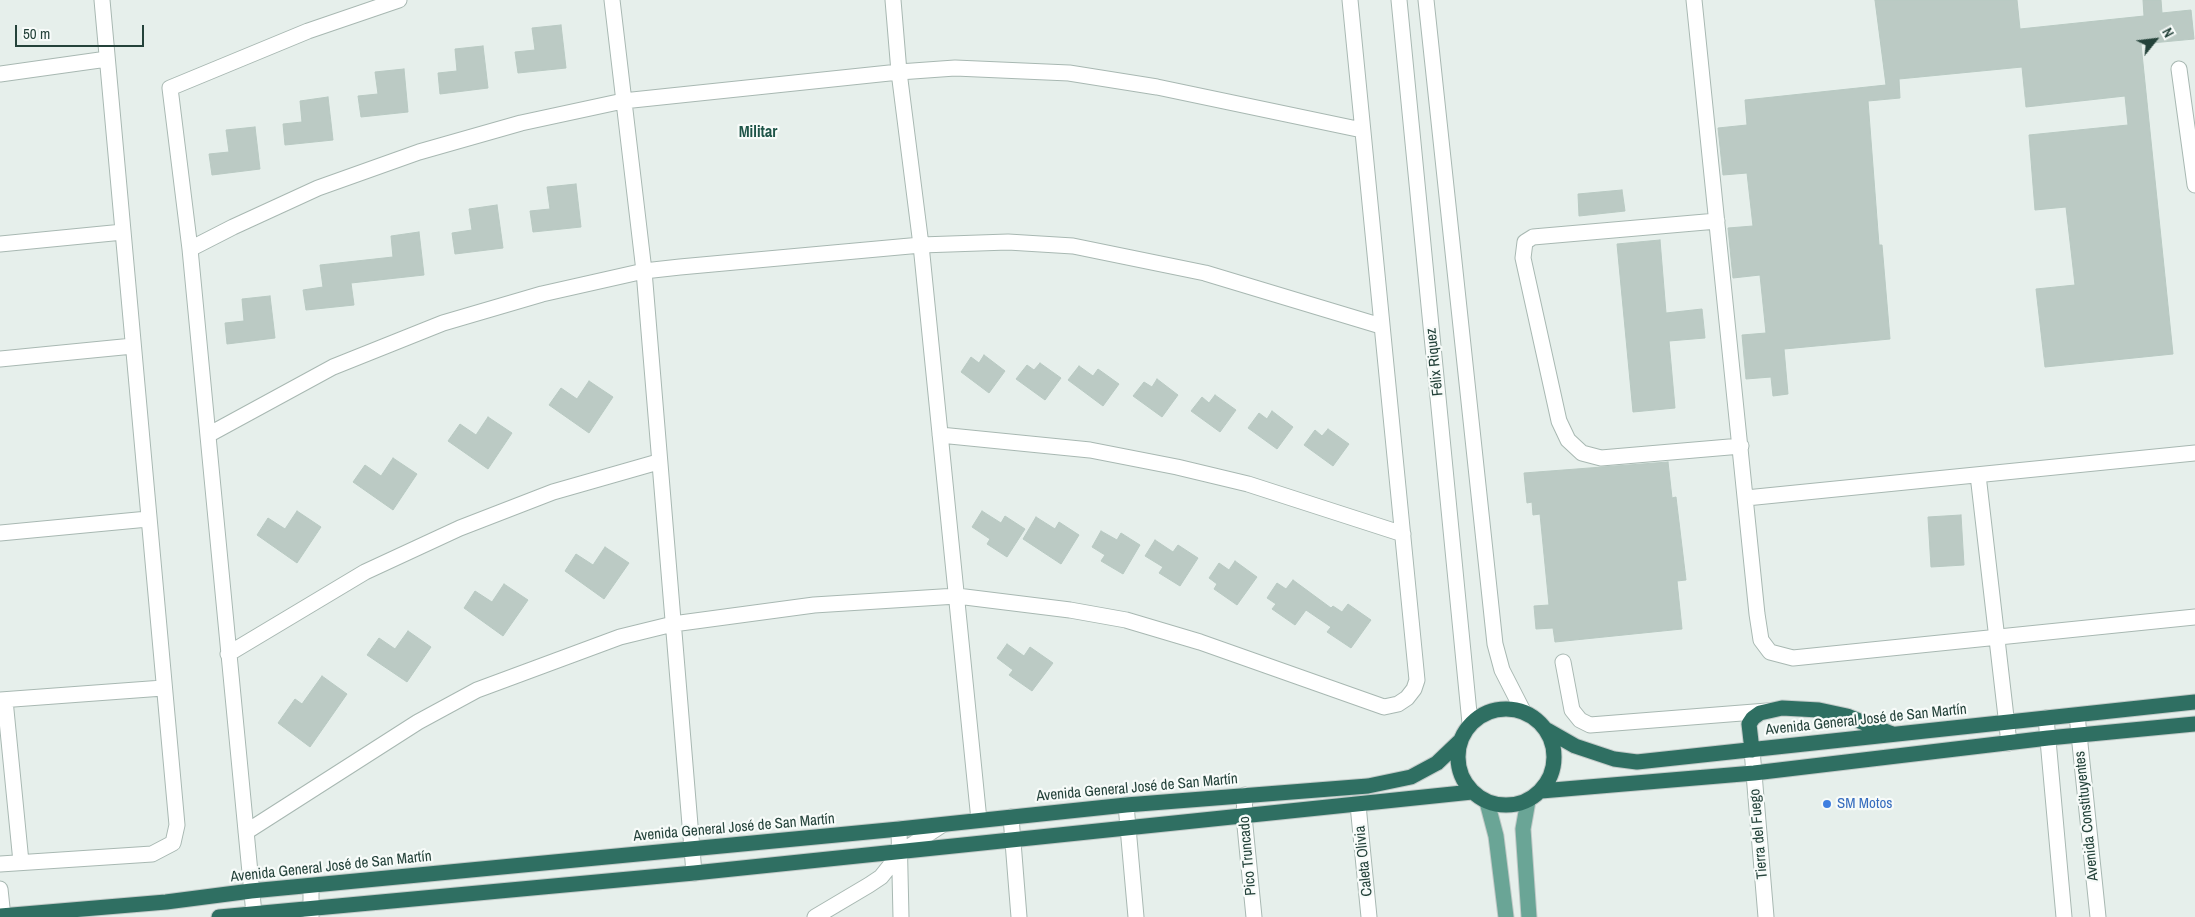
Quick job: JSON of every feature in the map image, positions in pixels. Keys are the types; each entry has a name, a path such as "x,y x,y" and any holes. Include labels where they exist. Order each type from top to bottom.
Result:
{"highway":[{"name":"Avenida General José de San Martín","path":"2,916 166,902 251,891 899,830 1126,805 1368,786 1411,777 1437,763 1459,742 1470,723 1492,710 1507,708 1523,711 1536,719 1547,730 1575,746 1614,759 1637,762 2195,702"},
{"path":"1752,750 1744,719 1769,711 1796,708 1820,710 1847,716 1894,735"},
{"path":"1541,791 1754,773 2048,738 2195,724"},
{"name":"Avenida General José de San Martín","path":"1459,742 1458,769 1463,781 1472,792 1487,802 1500,806 1514,805 1528,801 1541,791 1550,777 1554,762 1553,745 1547,730"},
{"path":"219,917 311,913 1472,792"}],"main road":[{"path":"1528,801 1523,829 1528,917"},
{"path":"1487,802 1496,836 1506,917"}],"street":[{"path":"0,864 152,854 173,842 178,825 163,688 102,0"},
{"path":"254,914 190,249 170,88 308,31 399,0"},
{"path":"612,0 644,271 658,462 694,873"},
{"path":"893,0 899,72 921,245 979,820"},
{"path":"246,832 418,722 477,690 620,637 673,624 814,605 957,596 1126,620 1266,664 1384,707 1398,704 1407,698 1414,689 1417,680 1350,0"},
{"name":"Félix Riquez","path":"1399,0 1470,723"},
{"name":"Félix Riquez","path":"1426,0 1495,644 1502,670 1523,711"},
{"path":"1694,0 1757,614 1762,640 1770,652 1794,658 1997,639 2195,617"},
{"path":"0,74 108,58"},
{"path":"190,249 232,227 318,188 419,152 521,123 623,101 899,72 981,68 1068,73 1157,87 1362,130"},
{"path":"2179,69 2195,185"},
{"path":"1717,221 1532,237 1525,242 1523,258 1559,420 1568,440 1582,452 1602,458 1741,446"},
{"path":"0,244 123,232"},
{"path":"208,435 333,367 443,323 542,294 644,271 921,245 1008,242 1073,246 1205,273 1381,326"},
{"path":"0,359 133,346"},
{"path":"940,435 1090,450 1177,467 1248,484 1404,534"},
{"path":"1746,498 2195,454"},
{"path":"228,654 365,572 460,528 553,492 658,462"},
{"path":"1978,475 2009,743"},
{"path":"0,533 148,519"},
{"path":"1563,662 1572,710 1580,720 1590,725 1744,719"},
{"path":"21,862 2,700 163,688"},
{"name":"Avenida Constituyentes","path":"2077,715 2098,917"},
{"name":"Avenida Constituyentes","path":"2046,718 2064,917"},
{"name":"Tierra del Fuego","path":"1752,750 1766,917"},
{"name":"Pico Truncado","path":"1245,795 1244,816 1254,917"},
{"path":"1126,805 1136,917"},
{"name":"Caleta Olivia","path":"1358,805 1369,917"},
{"path":"1010,817 1019,917"},
{"path":"823,915 881,877 901,852 942,825"},
{"path":"899,830 901,917"},
{"path":"311,886 311,913"},
{"path":"0,889 2,916"}],"building":[{"path":"1875,0 2017,0 2020,29 2144,16 2143,0 2161,0 2162,13 2191,10 2194,39 2141,44 2173,354 2045,367 2036,289 2075,285 2066,207 2035,210 2029,135 2128,125 2125,96 2026,107 2022,67 1899,79 1900,98 1868,101 1879,245 1882,245 1890,339 1784,349 1788,394 1773,396 1771,377 1746,379 1742,335 1766,333 1760,275 1733,278 1728,228 1753,226 1747,173 1723,175 1718,128 1747,125 1745,100 1886,85"},
{"path":"561,25 566,68 518,73 515,52 535,50 532,28"},
{"path":"483,46 488,88 440,94 438,73 457,71 455,49"},
{"path":"404,69 408,112 361,117 358,96 378,94 375,72"},
{"path":"328,97 333,140 285,145 283,124 302,122 300,101"},
{"path":"255,127 260,169 212,175 209,154 229,152 226,130"},
{"path":"576,184 581,227 533,232 530,211 550,209 547,187"},
{"path":"1622,190 1625,211 1579,216 1578,194"},
{"path":"497,205 503,248 455,254 452,233 472,230 469,209"},
{"path":"419,232 424,275 351,283 354,305 306,310 303,290 323,287 320,265 393,257 391,236"},
{"path":"1660,240 1666,313 1702,309 1705,338 1669,341 1675,408 1633,412 1617,244"},
{"path":"270,296 275,338 227,344 225,323 244,321 242,299"},
{"path":"984,355 1005,371 989,393 961,372 971,357 979,363"},
{"path":"1040,363 1061,378 1045,400 1016,379 1027,365 1034,370"},
{"path":"1079,366 1093,376 1098,369 1119,384 1103,406 1068,380"},
{"path":"1157,379 1178,395 1162,417 1133,396 1144,382 1152,387"},
{"path":"589,381 613,397 589,433 549,405 561,388 577,399"},
{"path":"1215,395 1236,410 1220,432 1191,411 1202,397 1209,403"},
{"path":"1272,411 1293,427 1277,449 1248,428 1259,413 1267,419"},
{"path":"488,417 512,433 488,469 448,441 460,424 476,435"},
{"path":"1328,429 1349,444 1333,466 1304,445 1315,430 1322,436"},
{"path":"393,458 417,474 393,510 353,482 365,465 381,476"},
{"path":"1668,462 1672,498 1676,497 1686,580 1677,581 1682,629 1555,642 1553,628 1536,629 1534,606 1549,605 1540,514 1533,515 1532,502 1527,503 1524,473"},
{"path":"297,511 321,527 297,563 257,535 268,518 285,529"},
{"path":"982,511 1001,523 1005,516 1025,529 1007,557 987,544 990,539 972,527"},
{"path":"1961,515 1964,565 1931,567 1928,517"},
{"path":"1036,517 1055,529 1059,522 1079,535 1061,564 1023,539"},
{"path":"1101,531 1117,540 1121,533 1140,545 1123,574 1101,561 1105,555 1092,547"},
{"path":"1155,540 1173,552 1178,545 1198,558 1180,586 1159,573 1163,567 1145,556"},
{"path":"605,547 629,563 604,599 565,571 576,554 593,565"},
{"path":"1235,561 1257,577 1237,605 1214,589 1217,584 1209,578 1219,563 1229,570"},
{"path":"1293,580 1331,608 1333,606 1342,612 1348,604 1371,620 1351,648 1327,632 1331,627 1306,610 1295,625 1272,609 1276,604 1267,598 1277,583 1286,589"},
{"path":"504,584 528,600 503,636 464,608 475,591 492,602"},
{"path":"408,631 431,647 407,682 367,655 379,638 395,649"},
{"path":"1007,644 1024,656 1030,647 1053,663 1032,691 1009,675 1013,670 997,658"},
{"path":"322,676 347,694 310,747 278,723 295,699 302,704"}],"place":[{"name":"SM Motos","path":"1827,804"}],"district":[{"name":"Militar","path":"758,133"}]}
